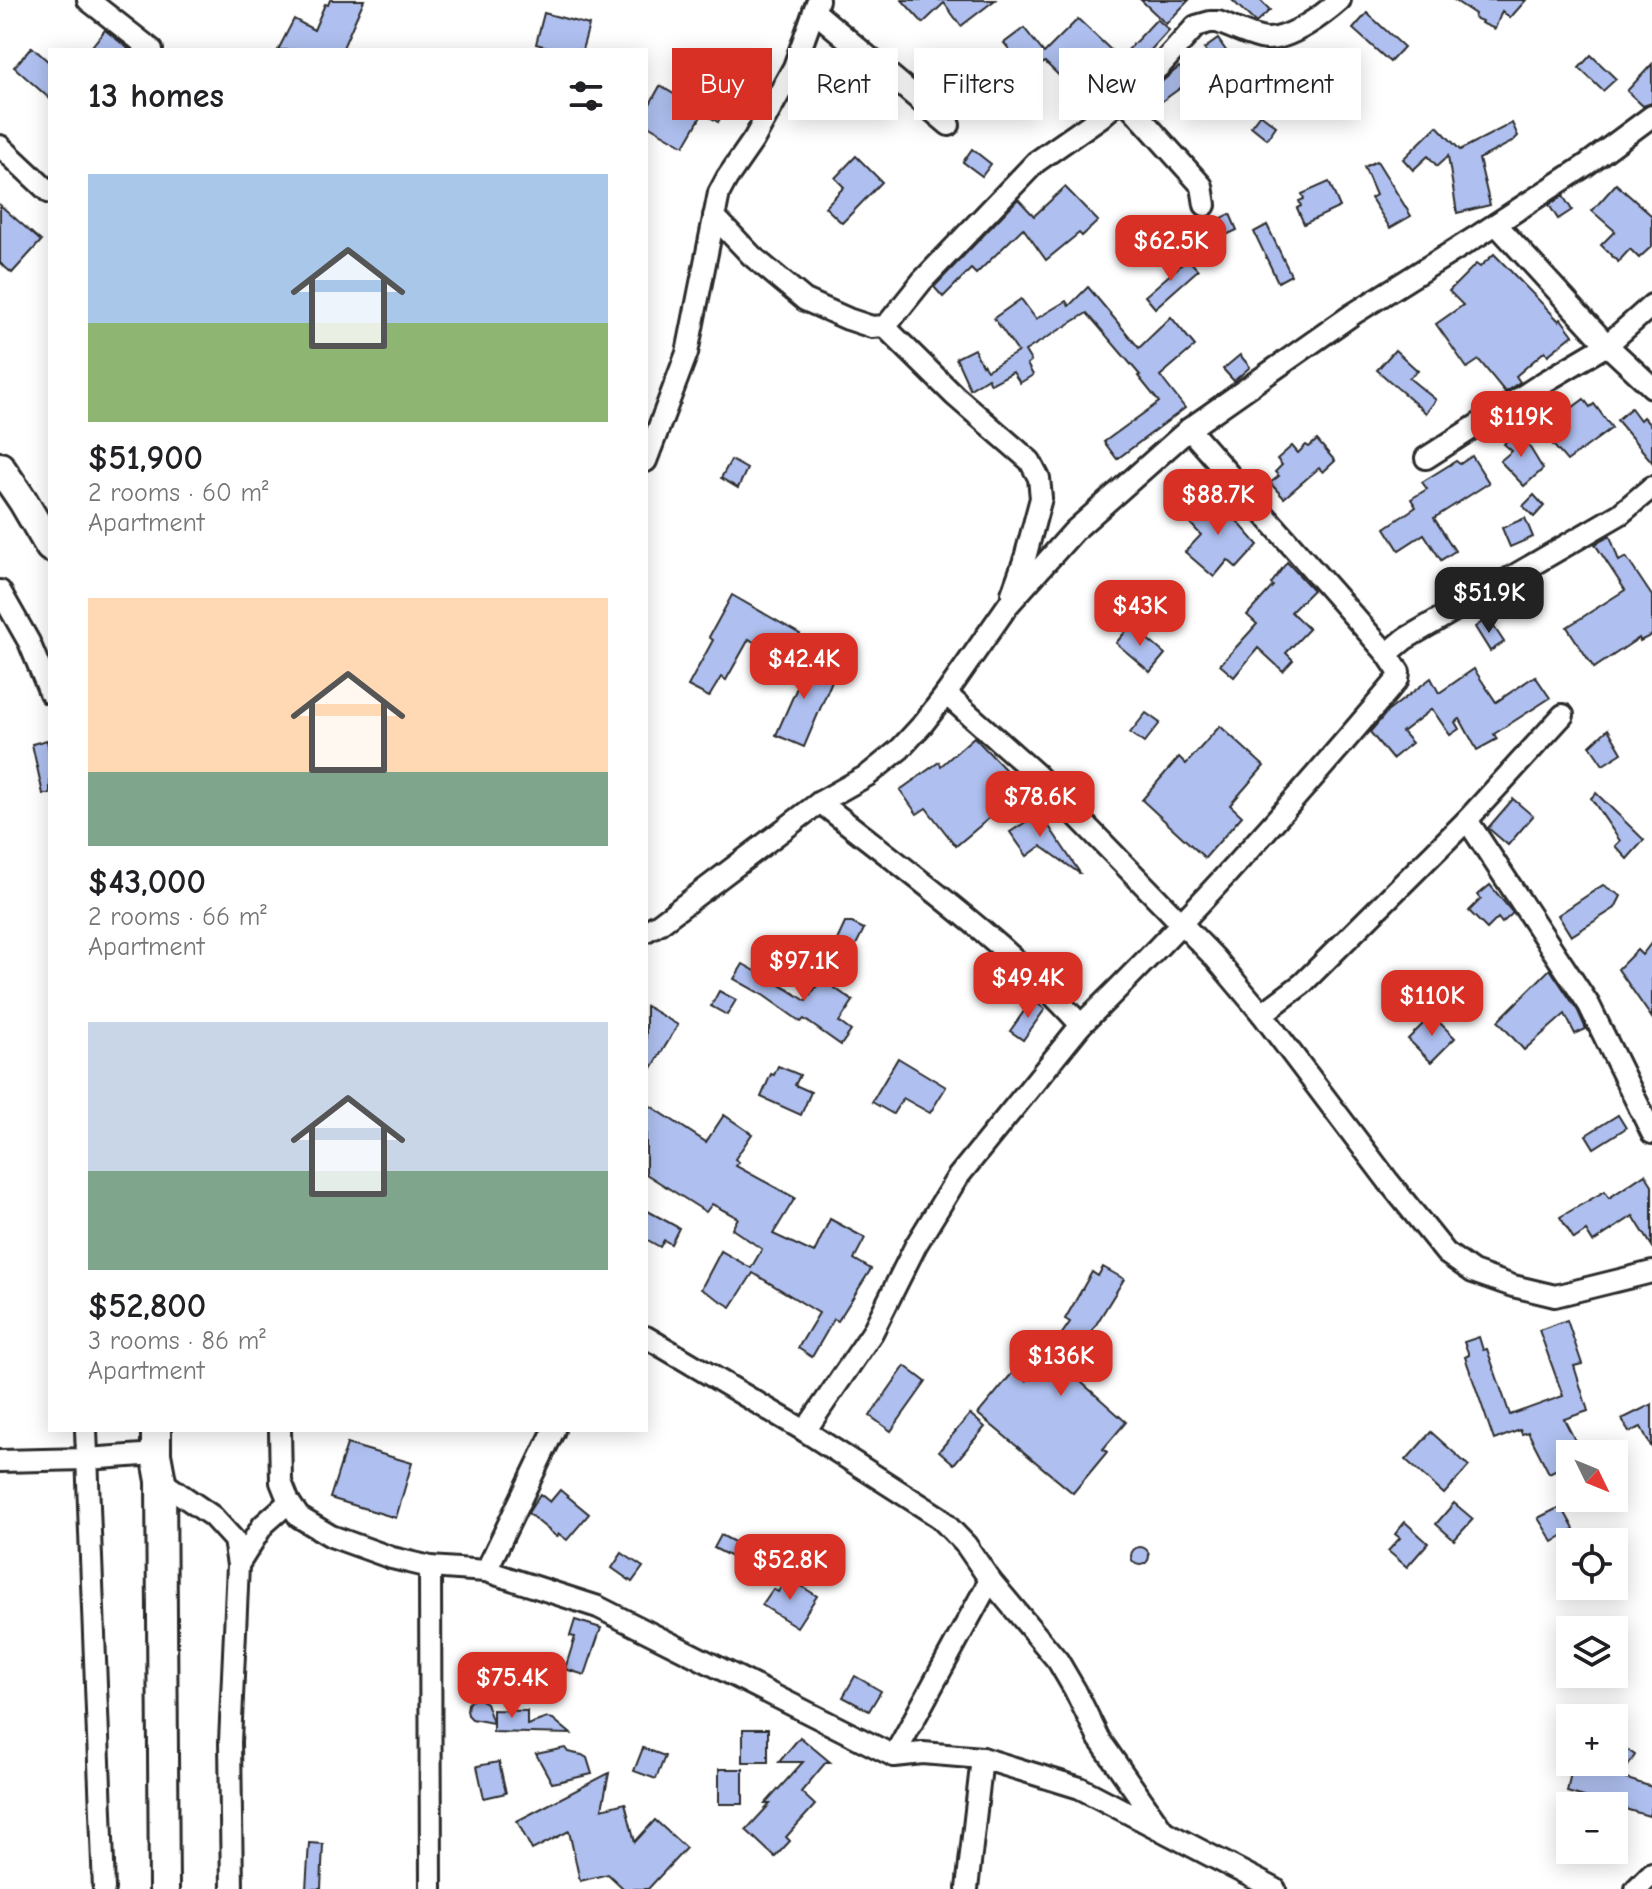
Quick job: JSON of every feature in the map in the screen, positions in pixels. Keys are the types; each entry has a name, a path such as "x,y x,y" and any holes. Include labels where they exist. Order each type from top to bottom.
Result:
{"main road":[{"path":"0,467 48,544"},
{"path":"158,1455 164,1889"}],"street":[{"path":"88,0 149,48"},
{"path":"1164,62 1196,26 1218,22 1266,39 1288,35 1325,13 1340,0"},
{"path":"648,456 687,353 719,193 754,139 794,67 816,5 949,125"},
{"path":"648,930 820,802 868,775 900,749 946,694 1008,605 1074,531 1189,429 1353,314 1586,165 1652,116"},
{"path":"714,216 752,256 805,300 872,327 884,326 922,281 1036,162 1096,120"},
{"path":"1143,120 1202,186 1205,205"},
{"path":"0,146 48,191"},
{"path":"1496,224 1607,345 1652,387"},
{"path":"1426,458 1607,345 1652,305"},
{"path":"884,326 955,396 1030,461 1039,478 1041,498 1008,605"},
{"path":"805,1431 872,1333 916,1245 957,1178 1081,1025 1131,976 1328,763 1398,679 1399,672 1387,654 1189,429"},
{"path":"1387,654 1405,639 1620,514 1652,487"},
{"path":"0,591 29,642 48,688"},
{"path":"946,694 1036,774 1215,958 1262,1014 1446,1253 1473,1272 1555,1296 1652,1272"},
{"path":"1262,1014 1302,984 1467,820 1563,715"},
{"path":"820,802 973,924 1059,1001 1081,1025"},
{"path":"1467,820 1589,1005 1652,1133"},
{"path":"648,1338 805,1431 939,1517 966,1545 990,1580 1058,1661 1099,1739 1162,1829"},
{"path":"86,1432 104,1889"},
{"path":"280,1432 281,1482 289,1502 299,1517 331,1536 392,1558 430,1567 486,1571 598,1607 894,1756 923,1753 982,1758 1080,1788 1275,1889"},
{"path":"486,1571 553,1432"},
{"path":"0,1461 158,1455 234,1540 238,1565 230,1742 232,1889"},
{"path":"238,1565 263,1525 289,1502"},
{"path":"430,1567 431,1889"},
{"path":"894,1756 990,1580"},
{"path":"967,1889 982,1758"},
{"path":"1636,1889 1652,1873"}],"building":[{"path":"330,0 364,0 343,48 279,48 294,19 314,30 325,4 328,5"},
{"path":"902,0 995,0 961,26 944,3 923,23"},
{"path":"1141,0 1189,0 1166,24"},
{"path":"1232,0 1260,0 1270,10 1256,23"},
{"path":"1454,0 1526,0 1510,18 1502,11 1495,29 1481,23 1474,18 1475,14"},
{"path":"544,13 589,25 583,48 551,48 536,44"},
{"path":"1367,13 1404,47 1390,62 1353,29"},
{"path":"1078,19 1109,48 1059,48 1059,76 1045,62 1043,64 1044,53"},
{"path":"1157,19 1169,30 1153,48 1130,48"},
{"path":"1024,28 1040,48 1008,48 1004,43"},
{"path":"105,30 128,48 91,48"},
{"path":"1218,39 1224,48 1205,48"},
{"path":"32,47 48,61 48,97 14,67"},
{"path":"1591,55 1616,79 1603,91 1579,68"},
{"path":"1652,64 1652,103 1643,106 1627,91"},
{"path":"1180,68 1180,88 1164,100 1164,80"},
{"path":"660,86 672,93 672,120 699,120 684,146 648,125 648,107"},
{"path":"1256,120 1268,120 1276,126 1267,139 1251,126"},
{"path":"1512,123 1518,136 1479,159 1490,205 1457,213 1448,156 1437,166 1428,156 1413,170 1403,159 1437,126 1460,150"},
{"path":"972,149 991,164 982,176 963,162"},
{"path":"856,156 882,182 842,223 825,207 844,187 835,178"},
{"path":"1377,161 1411,216 1390,228 1371,198 1376,195 1364,167"},
{"path":"1329,182 1340,207 1304,224 1297,208 1301,206 1299,201 1304,199 1302,194"},
{"path":"1616,184 1652,216 1652,246 1639,258 1630,249 1618,262 1601,245 1615,231 1592,211"},
{"path":"1065,187 1098,221 1082,236 1079,233 1046,260 1023,228 976,274 971,269 943,297 934,287 1018,199 1034,216"},
{"path":"1563,196 1572,210 1558,219 1549,205"},
{"path":"0,205 41,241 12,273 0,263"},
{"path":"1230,214 1237,230 1224,236 1216,221"},
{"path":"1267,225 1291,275 1278,282 1254,232"},
{"path":"1494,254 1559,321 1561,319 1573,335 1548,355 1545,351 1516,376 1520,382 1505,392 1479,360 1467,368 1436,324 1463,305 1449,291 1476,264 1480,267"},
{"path":"1188,259 1198,270 1155,308 1145,296"},
{"path":"1088,287 1139,348 1171,317 1195,346 1160,376 1185,408 1117,459 1104,442 1159,402 1087,313 1025,351 1031,361 1027,364 1033,375 1020,383 1013,372 991,384 988,378 970,389 956,358 974,349 987,370 1018,352 994,318 1021,299 1036,319 1066,301 1069,306"},
{"path":"1395,350 1418,371 1409,378 1436,400 1426,413 1377,370"},
{"path":"1240,355 1250,367 1234,381 1223,369"},
{"path":"1584,399 1590,407 1594,404 1612,428 1567,461 1541,431"},
{"path":"1631,408 1640,420 1643,417 1652,427 1652,462 1617,420"},
{"path":"1518,428 1543,469 1524,486 1500,461 1512,451 1504,444"},
{"path":"1317,440 1335,461 1323,472 1319,468 1284,498 1270,483 1279,476 1275,472 1282,465 1277,459 1292,446 1298,453"},
{"path":"1472,456 1489,483 1434,518 1455,551 1441,560 1424,534 1399,550 1385,528 1416,507 1411,499 1427,489 1422,482 1456,461 1460,464"},
{"path":"731,460 747,469 738,488 721,478"},
{"path":"1534,495 1544,506 1534,517 1523,506"},
{"path":"1211,498 1225,507 1258,545 1237,568 1228,560 1214,577 1185,552 1201,535 1189,522 1192,506 1199,500"},
{"path":"1525,518 1533,537 1510,547 1502,528"},
{"path":"1610,536 1619,561 1626,557 1652,596 1652,635 1640,641 1639,638 1594,668 1567,627 1625,590 1595,544"},
{"path":"1287,562 1313,590 1291,612 1309,629 1286,653 1293,660 1283,671 1258,648 1234,677 1220,665 1257,624 1247,615 1273,586 1271,584"},
{"path":"732,595 800,634 783,661 749,639 726,680 721,677 709,697 688,686 713,640 709,637"},
{"path":"1488,618 1504,642 1490,651 1475,627"},
{"path":"1131,625 1165,654 1150,672 1116,643"},
{"path":"791,658 834,676 804,747 776,735 799,683 783,677"},
{"path":"1474,669 1496,702 1535,676 1550,698 1494,734 1497,739 1477,750 1460,719 1455,722 1459,729 1450,735 1432,709 1402,732 1412,743 1392,759 1370,732 1387,712 1431,678 1439,693"},
{"path":"1146,713 1160,723 1144,743 1130,733"},
{"path":"1220,726 1264,766 1230,805 1242,816 1205,858 1142,800 1179,757 1186,764"},
{"path":"1608,729 1622,753 1603,765 1590,746"},
{"path":"974,737 1024,789 956,846 926,808 917,814 900,790 939,762 941,766"},
{"path":"47,740 48,794 43,794 32,744"},
{"path":"1596,793 1644,840 1627,859 1615,846 1620,841 1591,798"},
{"path":"1513,799 1533,816 1508,845 1488,828"},
{"path":"1040,813 1080,873 1041,846 1027,856 1010,832"},
{"path":"1490,885 1513,913 1502,923 1498,918 1487,929 1469,911 1481,899 1478,895"},
{"path":"1603,885 1621,896 1615,908 1571,936 1558,915"},
{"path":"845,923 864,929 849,959 832,951"},
{"path":"1652,942 1652,1018 1618,969 1637,950 1642,955"},
{"path":"743,964 806,1001 822,979 853,1001 839,1022 851,1031 841,1045 804,1019 801,1022 734,979"},
{"path":"1550,969 1578,1011 1586,1029 1575,1034 1565,1014 1524,1050 1498,1021"},
{"path":"719,991 736,1000 727,1015 711,1006"},
{"path":"1032,1000 1045,1009 1023,1040 1010,1031"},
{"path":"648,1007 678,1025 648,1075"},
{"path":"1432,1015 1455,1038 1431,1062 1408,1039"},
{"path":"898,1058 946,1087 930,1113 903,1098 893,1114 872,1102"},
{"path":"778,1066 800,1075 795,1085 811,1092 801,1115 761,1097"},
{"path":"648,1104 706,1142 724,1115 752,1134 735,1159 739,1162 736,1166 795,1198 773,1234 814,1253 830,1219 865,1238 854,1259 871,1269 838,1321 834,1319 812,1357 798,1348 819,1313 753,1273 731,1307 701,1289 721,1251 751,1268 762,1249 732,1229 738,1218 712,1204 706,1212 648,1175"},
{"path":"1618,1115 1626,1128 1594,1148 1586,1135"},
{"path":"1645,1174 1652,1185 1652,1246 1633,1216 1593,1242 1586,1231 1574,1239 1560,1217 1605,1191 1609,1198"},
{"path":"648,1211 679,1228 671,1244 664,1240 660,1247 648,1240"},
{"path":"1103,1267 1124,1279 1078,1354 1082,1357 1071,1373 1126,1422 1103,1449 1107,1452 1073,1493 978,1414 1014,1371 1026,1381 1041,1364 1070,1322 1065,1319 1092,1272 1098,1276"},
{"path":"1567,1320 1582,1364 1574,1366 1588,1411 1564,1419 1575,1440 1556,1440 1556,1470 1549,1473 1528,1432 1522,1434 1520,1430 1494,1440 1465,1357 1469,1355 1464,1342 1479,1337 1483,1350 1487,1349 1510,1415 1563,1396 1539,1330"},
{"path":"905,1366 926,1382 891,1431 870,1416"},
{"path":"1652,1404 1652,1448 1641,1427 1629,1432 1622,1419"},
{"path":"970,1414 985,1427 954,1464 939,1451"},
{"path":"1431,1432 1469,1466 1444,1494 1406,1460"},
{"path":"347,1444 412,1463 396,1518 330,1498"},
{"path":"560,1490 589,1514 567,1540 559,1534 557,1537 528,1513 540,1494 550,1502"},
{"path":"1454,1503 1473,1519 1454,1540 1436,1524"},
{"path":"1556,1509 1556,1512 1565,1512 1573,1528 1556,1528 1556,1540 1553,1542 1538,1518"},
{"path":"1405,1522 1428,1543 1407,1567 1388,1551 1400,1538 1395,1534"},
{"path":"721,1535 746,1548 739,1561 714,1548"},
{"path":"1140,1547 1149,1556 1140,1565 1131,1556"},
{"path":"622,1553 643,1567 632,1582 612,1568"},
{"path":"787,1577 817,1596 797,1627 762,1605 773,1589 778,1592"},
{"path":"575,1620 601,1628 585,1675 565,1669 575,1637 570,1636"},
{"path":"855,1676 881,1691 869,1711 843,1697"},
{"path":"477,1698 486,1703 493,1723 472,1719 468,1715 468,1704"},
{"path":"493,1710 527,1711 527,1725 553,1719 571,1734 493,1732"},
{"path":"743,1729 768,1729 768,1762 743,1762"},
{"path":"800,1737 830,1762 826,1762 801,1792 815,1805 786,1837 790,1841 775,1857 746,1830 803,1762 779,1762"},
{"path":"565,1748 568,1752 587,1758 592,1774 552,1783 536,1754"},
{"path":"643,1748 665,1756 656,1779 634,1771"},
{"path":"1628,1750 1635,1755 1628,1766"},
{"path":"499,1762 506,1793 484,1798 477,1766"},
{"path":"719,1769 743,1769 743,1804 719,1804"},
{"path":"609,1773 602,1809 625,1803 635,1842 655,1820 686,1848 648,1889 624,1889 608,1874 580,1881 569,1831 532,1850 517,1821"},
{"path":"1570,1776 1622,1776 1652,1787 1652,1805 1649,1816 1628,1810 1628,1792 1567,1792"},
{"path":"309,1843 323,1844 321,1889 306,1889"}]}
